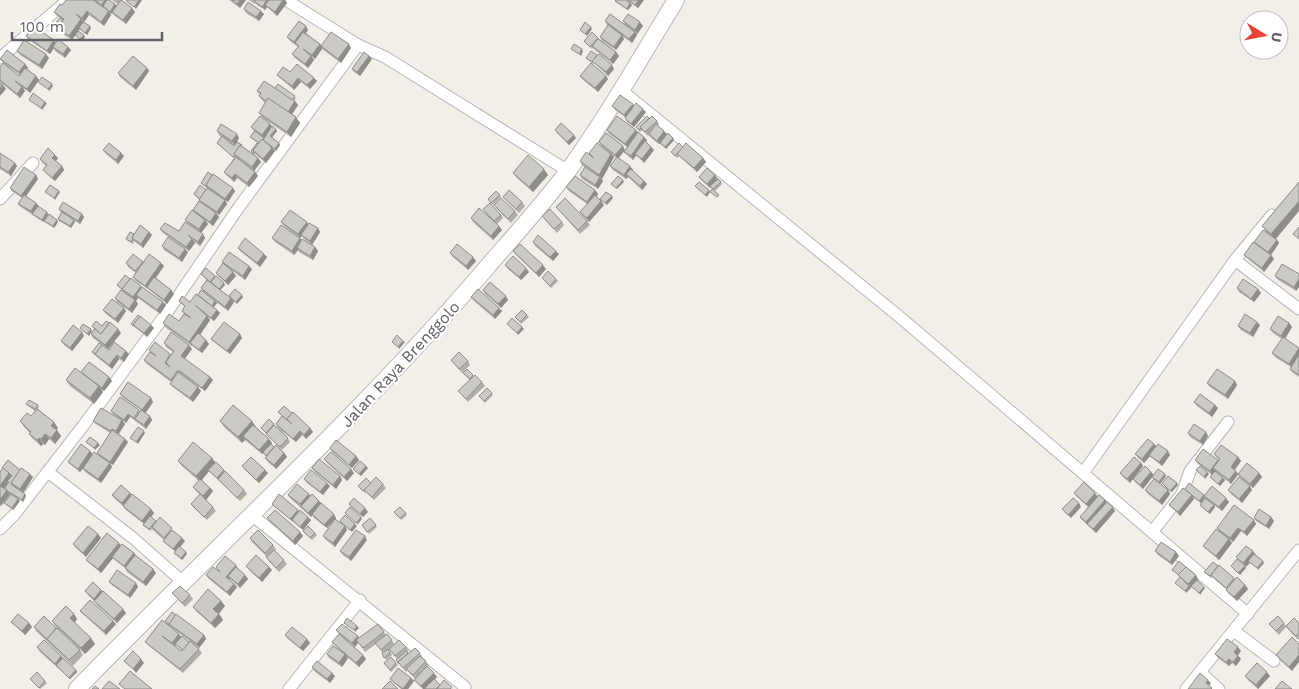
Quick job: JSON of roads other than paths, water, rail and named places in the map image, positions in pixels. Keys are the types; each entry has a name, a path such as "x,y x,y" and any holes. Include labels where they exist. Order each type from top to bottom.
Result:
{"main road":[{"name":"Jalan Raya Brenggolo","path":"78,689 330,438 449,312 568,171 621,90 676,0"}],"street":[{"path":"0,58 68,0"},
{"path":"286,0 358,45 386,57 568,171"},
{"path":"0,529 48,472 168,311 240,207 358,45"},
{"path":"621,90 901,318 1248,614"},
{"path":"0,199 33,163"},
{"path":"1083,473 1235,260 1282,204"},
{"path":"1235,260 1299,309"},
{"path":"1152,532 1182,494 1190,471 1228,422"},
{"path":"48,472 133,538 184,583"},
{"path":"253,516 360,600 465,688"},
{"path":"1186,689 1299,550"},
{"path":"289,689 360,600"},
{"path":"1234,631 1274,660"},
{"path":"1200,672 1219,689"}]}
